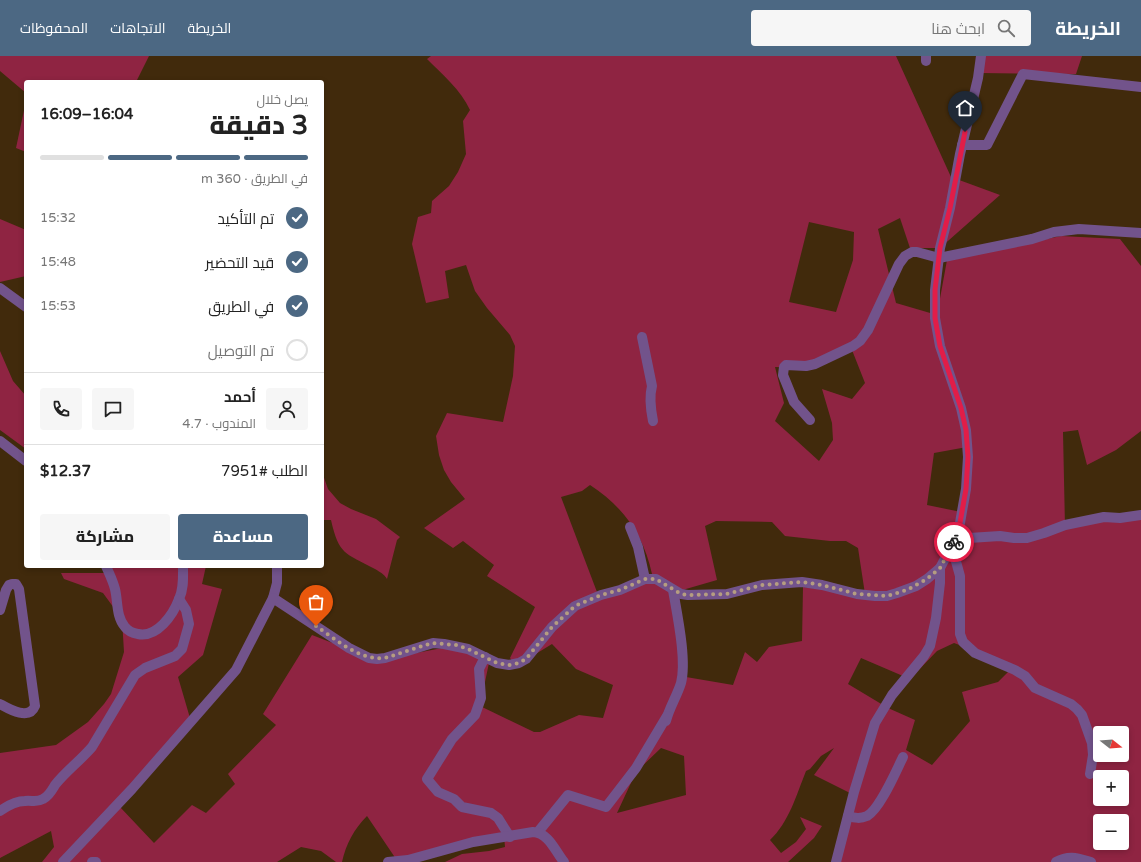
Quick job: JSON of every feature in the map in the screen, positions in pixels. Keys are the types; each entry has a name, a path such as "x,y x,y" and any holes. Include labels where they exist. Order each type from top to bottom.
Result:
{"street":[{"path":"274,598 349,648 369,658 385,658 432,643 462,647 497,663 509,665 519,663 526,659 552,627 575,606 601,595 620,590 645,579 656,579 681,594 688,595 727,594 762,585 802,582 822,585 857,594 887,596 916,586 927,579 940,568 958,534 966,489 968,457 966,430 961,408 940,346 935,318 935,290 940,248 978,78 981,56"},
{"path":"962,145 987,145 1023,74 1141,87"},
{"path":"810,420 794,402 782,375 784,367 786,365 806,366 815,364 853,346 865,335 902,259 908,253 917,252 939,258 1032,239 1054,232 1079,229 1141,233"},
{"path":"0,288 24,306"},
{"path":"642,337 652,386 650,391 653,421"},
{"path":"0,441 24,459"},
{"path":"958,534 969,538 1000,536 1026,538 1073,523 1104,517 1120,518 1141,515"},
{"path":"630,527 638,547 645,579"},
{"path":"952,547 960,576 960,634 963,642 975,654 1014,670 1025,676 1035,688 1071,704 1077,709 1082,715 1092,743 1093,756 1090,774"},
{"path":"107,568 115,588 120,619 123,626 129,631 142,635 150,634 166,621 179,599 183,586 183,568"},
{"path":"63,862 132,789 236,670 274,598 277,583 276,568"},
{"path":"836,862 870,735 875,723 892,695 924,656 930,646 937,612 940,568"},
{"path":"0,610 7,587 12,584 16,584 19,589 35,706 33,710 28,712 17,713 0,704"},
{"path":"661,736 667,716 681,682 683,667 679,625 673,590"},
{"path":"0,811 19,801 27,800 34,802 45,799 64,774 92,747 135,676 145,668 176,656 182,649 189,624 186,610 179,599"},
{"path":"485,657 479,669 480,698 474,715 452,739 427,779 438,792 454,799 462,807 491,813 498,818 510,837"},
{"path":"538,832 568,795 606,807 636,768 667,716"},
{"path":"848,816 860,818 871,813 883,796 902,758"},
{"path":"388,862 408,860 473,842 510,837 528,832 538,832 546,837 564,862"},
{"path":"1056,862 1066,857 1091,862"}],"shaded area":[{"path":"0,56 149,56 137,80 24,80 24,91 0,71"},
{"path":"431,56 896,56 951,177 1000,195 940,248 910,248 900,218 878,229 896,303 937,315 947,260 1061,236 1120,239 1141,266 1141,431 1116,450 1087,465 1078,430 1063,432 1065,527 1138,513 1141,510 1141,862 839,862 856,796 814,775 834,748 821,756 810,769 806,771 787,817 777,833 770,840 781,853 796,842 806,829 800,817 822,826 814,838 788,862 445,862 462,854 489,851 505,847 504,836 396,859 367,816 351,837 342,862 336,862 321,851 301,847 277,862 42,862 54,847 51,831 0,858 0,753 56,745 88,722 111,694 124,652 122,619 103,593 64,579 61,573 109,573 109,568 206,568 202,584 222,589 203,655 178,677 190,718 120,807 154,843 192,805 206,813 235,784 228,774 276,725 263,714 312,635 375,657 406,655 442,648 490,658 480,706 534,732 540,732 579,715 603,718 613,685 576,669 552,644 516,666 510,658 535,607 487,576 494,565 463,541 453,548 424,528 465,499 451,482 444,470 439,455 436,436 447,413 503,422 513,376 515,346 510,335 475,291 466,265 445,271 449,298 426,303 412,244 418,217 431,213 432,201 449,186 458,172 466,154 463,121 470,110 456,89 427,59","holes":["809,222 854,232 853,260 836,312 789,302","850,345 865,383 852,399 822,389 832,423 833,440 819,461 775,421 784,403 775,367 805,368","967,447 966,513 927,505 934,453","590,485 602,493 622,512 638,535 644,547 652,574 600,600 561,497 582,491","716,521 772,522 785,536 830,541 846,541 858,548 865,594 803,587 802,641 769,647 757,662 745,652 733,685 686,677 679,591 717,580 705,526","954,643 973,650 1010,670 998,682 962,692 970,721 932,765 906,750 915,720 888,708 848,684 861,658 910,679 937,651","661,748 684,756 686,795 617,813 636,772"]},
{"path":"984,56 1082,56 1076,74 980,73"},
{"path":"24,110 24,151 16,148"},
{"path":"0,219 24,229 24,276 0,282"},
{"path":"0,351 13,381 24,394 24,448 0,430"},
{"path":"324,478 328,489 340,503 376,519 400,537 397,540 387,579 380,572 345,552 337,540 331,520 324,520"}],"way so far":[{"path":"316,626 349,648 369,658 385,658 432,643 456,645 497,663 509,665 519,663 526,659 552,627 575,606 601,595 620,590 645,579 656,579 663,582 673,590 681,594 688,595 727,594 762,585 802,582 822,585 857,594 887,596 907,590 927,579 940,568 954,542"}],"route":[{"path":"954,542 958,534 966,489 968,457 966,430 961,408 940,346 935,318 935,290 940,248 950,208 965,132"}]}
